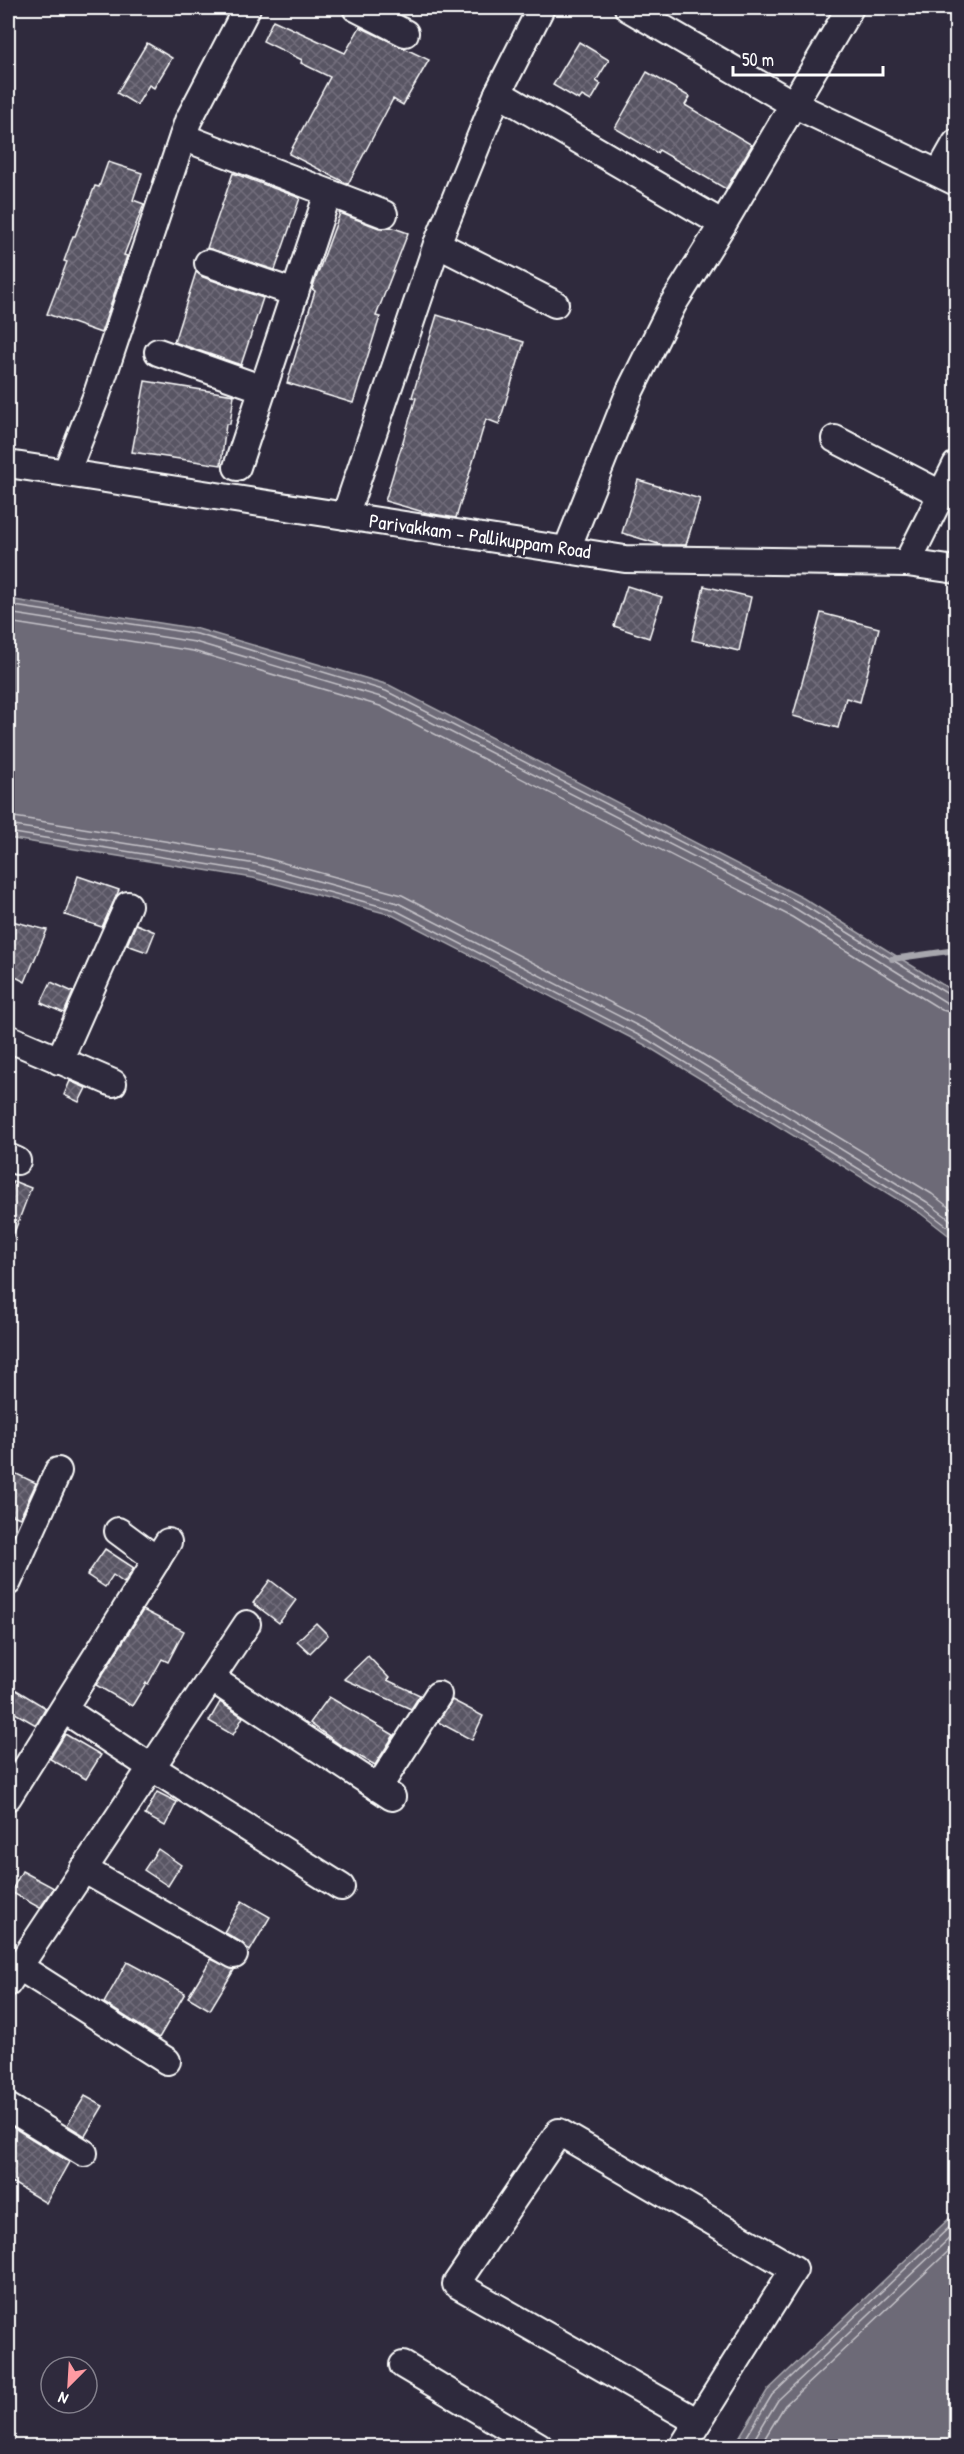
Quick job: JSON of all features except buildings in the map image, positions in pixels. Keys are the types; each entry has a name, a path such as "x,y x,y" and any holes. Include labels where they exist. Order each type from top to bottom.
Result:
{"street":[{"path":"66,473 96,397 188,121 247,8"},
{"path":"356,8 405,33"},
{"path":"345,516 437,244 498,93 541,8"},
{"path":"627,8 793,104 948,178 957,143"},
{"path":"567,549 630,391 673,304 723,224 850,8"},
{"path":"498,93 723,224"},
{"path":"183,137 384,214"},
{"path":"237,467 328,193"},
{"path":"437,244 555,304"},
{"path":"207,262 295,293"},
{"path":"158,352 263,389"},
{"path":"835,439 941,494"},
{"name":"Parivakkam - Pallikuppam Road","path":"8,464 625,558 907,562 957,570"},
{"path":"907,562 957,465"},
{"path":"59,1061 128,905"},
{"path":"8,1038 113,1083"},
{"path":"8,1582 58,1471"},
{"path":"11,1781 163,1551 118,1531"},
{"path":"167,2061 13,1974 247,1624"},
{"path":"210,1678 385,1793 438,1695"},
{"path":"72,1715 341,1887"},
{"path":"83,1869 234,1955"},
{"path":"8,2107 84,2153"},
{"path":"683,2446 794,2269 559,2132 456,2284 698,2422"},
{"path":"403,2365 539,2446"}],"water":[{"path":"8,599 198,629 389,685 803,898 956,993 956,1241 920,1213 645,1045 392,915 253,878 8,838"},
{"path":"956,2212 956,2446 734,2446 767,2391"}],"waterway":[{"path":"892,959 956,950"}]}
